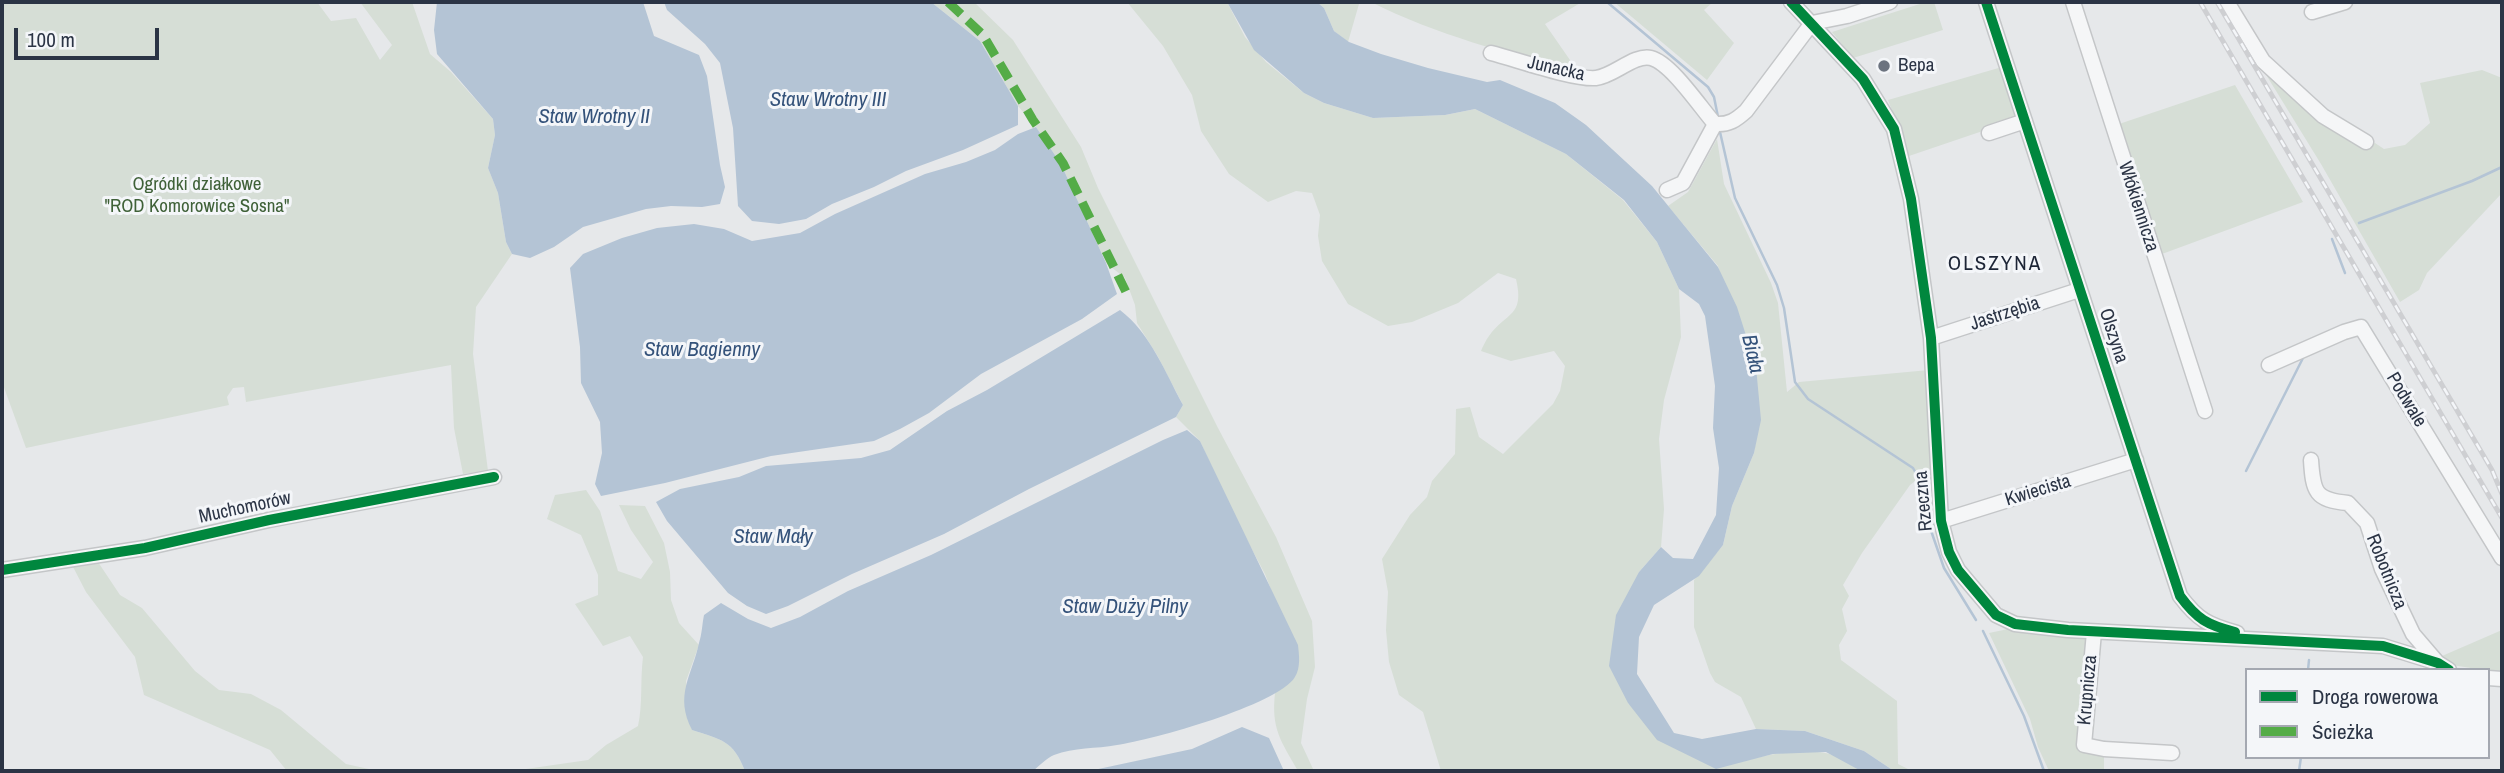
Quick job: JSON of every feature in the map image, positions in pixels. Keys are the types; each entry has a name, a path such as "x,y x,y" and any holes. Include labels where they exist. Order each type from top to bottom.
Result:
{"street":[{"name":"Rzeczna","path":"1791,2 1863,79 1895,129 1911,199 1931,338 1941,522 1949,552 1958,570 1996,615 2015,624 2094,632 2384,646 2443,666"},
{"path":"1667,190 1683,183 1715,124 1725,125 1735,121 1746,111 1812,23 1847,16 1890,2"},
{"name":"Olszyna","path":"1986,2 2180,596 2204,622 2255,638"},
{"name":"Włókiennicza","path":"2073,2 2205,411"},
{"path":"2227,2 2263,61 2323,116 2366,142"},
{"path":"2312,12 2346,2"},
{"name":"Junacka","path":"1490,53 1579,78 1596,78 1610,74 1636,61 1649,58 1665,65 1715,124"},
{"path":"1989,133 2025,121"},
{"name":"Jastrzębia","path":"1931,338 2079,290"},
{"name":"Podwale","path":"2269,365 2361,327 2502,558"},
{"name":"Kwiecista","path":"1941,522 2136,460"},
{"name":"Robotnicza","path":"2311,460 2313,486 2318,494 2330,501 2348,503 2367,523 2382,569 2413,634 2443,666"},
{"name":"Muchomorów","path":"2,570 145,548 269,520 494,477"},
{"name":"Krupnicza","path":"2094,632 2084,745 2104,749 2172,753"}],"green space":[{"name":"Ogródki działkowe \"ROD Komorowice Sosna\"","path":"2,2 317,2 331,21 356,18 380,60 392,45 360,2 412,2 430,54 451,72 493,119 495,135 488,168 498,193 506,242 512,254 476,307 473,354 488,471 463,474 454,428 451,365 246,402 244,387 233,388 227,397 229,405 26,448 2,382"},
{"path":"931,2 974,2 1013,40 1081,147 1098,188 1218,428 1276,537 1312,621 1315,667 1301,743 1314,771 1298,771 1276,726 1275,693 1295,677 1299,663 1265,574 1234,516 1200,441 1176,417 1183,405 1137,323 1135,305 1125,278 1106,263 1061,164 1018,106 980,41"},
{"path":"1127,2 1227,2 1245,37 1266,62 1304,93 1324,103 1373,118 1445,115 1475,109 1566,154 1623,200 1657,242 1679,289 1681,337 1664,400 1659,439 1664,509 1661,547 1639,572 1628,703 1716,768 1771,755 1810,751 1846,760 1861,771 1441,771 1423,712 1399,695 1389,662 1386,630 1388,592 1382,559 1410,515 1427,497 1432,481 1455,454 1456,409 1470,407 1479,437 1503,454 1553,404 1560,391 1565,366 1554,351 1511,361 1481,351 1489,336 1512,313 1518,301 1516,279 1498,273 1458,303 1412,322 1388,326 1348,304 1322,261 1318,236 1320,215 1312,193 1296,191 1268,202 1229,174 1201,131 1192,95 1163,46"},
{"path":"1317,2 1359,4 1348,42 1334,31 1324,8"},
{"path":"1371,2 1582,2 1545,24 1579,73 1447,34"},
{"path":"1614,2 1713,2 1704,10 1734,43 1707,80"},
{"path":"1926,2 1934,2 1943,30 1853,58 1832,32"},
{"path":"2002,67 2018,119 1909,156 1888,100"},
{"path":"2482,70 2502,78 2502,193 2427,273 2419,290 2400,302 2265,73 2372,145 2375,143 2384,149 2405,145 2430,123 2420,83"},
{"path":"2235,85 2303,202 2162,254 2119,124"},
{"path":"1717,139 1724,184 1778,303 1787,392 1799,382 1929,370 1931,469 1910,485 1843,585 1849,596 1842,609 1847,631 1839,645 1841,660 1897,701 1898,764 1912,771 1894,771 1864,751 1805,731 1756,729 1741,697 1715,682 1694,627 1694,580 1723,545 1732,506 1754,453 1760,413 1718,266 1668,206 1688,192"},
{"path":"586,490 600,511 618,571 641,579 653,562 631,530 619,505 645,506 664,543 670,572 671,600 679,623 699,645 686,681 692,730 731,747 745,771 512,771 588,760 606,745 638,726 643,657 630,636 603,646 575,604 598,595 598,575 581,535 547,519 555,495"},
{"path":"96,559 120,595 142,608 195,671 219,690 251,694 281,710 346,764 378,771 287,771 270,750 144,695 135,657 86,592 71,563"},
{"path":"2013,628 2088,635 2088,752 2104,756 2104,771 2049,771 2030,719 1989,633"},
{"path":"2502,630 2502,673 2490,671 2490,668 2452,665 2442,656"}],"water":[{"name":"Staw Wrotny II","path":"437,2 643,2 654,36 699,55 707,76 725,187 720,204 646,209 583,227 554,247 530,258 512,254 506,242 498,193 488,168 495,135 493,119 437,54 434,30"},
{"name":"Staw Wrotny III","path":"664,2 931,2 980,41 1018,106 1018,125 963,150 906,171 832,204 806,219 779,224 752,221 738,206 733,128 720,63 705,44 667,10"},
{"path":"1227,2 1317,2 1324,8 1334,31 1349,42 1428,68 1487,82 1500,80 1555,103 1586,125 1652,186 1718,267 1737,307 1756,367 1761,420 1754,453 1732,506 1723,545 1699,576 1654,605 1639,637 1637,674 1674,733 1702,739 1756,729 1805,731 1864,751 1894,771 1861,771 1826,752 1773,754 1716,769 1657,740 1628,703 1609,666 1616,615 1639,572 1661,547 1673,558 1693,559 1716,515 1719,468 1713,428 1715,386 1705,316 1699,304 1679,289 1657,242 1624,200 1566,154 1475,109 1445,115 1373,118 1324,103 1304,93 1254,50"},
{"name":"Staw Bagienny","path":"1036,127 1061,164 1106,263 1117,294 1082,319 981,374 929,413 874,441 771,456 601,496 595,484 602,453 600,422 581,383 580,347 570,268 583,254 622,238 657,228 694,224 724,229 752,241 800,233 835,214 925,174 995,150 1018,134"},
{"name":"Staw Mały","path":"1120,310 1149,342 1183,405 1176,417 944,534 852,574 788,606 766,614 747,606 728,593 667,521 656,502 680,489 739,477 766,466 861,458 890,450 947,411"},
{"name":"Staw Duży Pilny","path":"1187,430 1200,441 1298,645 1297,673 1284,688 1240,710 1184,729 1134,742 1062,752 1049,758 1033,771 745,771 731,747 692,730 685,706 686,686 700,640 704,615 721,603 748,619 771,628 931,555"},
{"path":"1242,727 1269,738 1284,771 1089,771 1192,749"}],"waterway":[{"path":"1607,2 1708,87 1714,97 1718,117"},
{"path":"1720,132 1735,198 1777,285 1784,308 1795,382 1808,399 1913,468 1922,484 1928,522 1944,568 1976,620"},
{"path":"2359,223 2502,167"},
{"path":"2332,239 2345,273"},
{"path":"2246,471 2305,354"},
{"path":"1983,631 2024,716 2044,771"},
{"path":"2308,668 2309,660"},
{"path":"2299,771 2301,759"}],"railway":[{"path":"2200,2 2502,518"},
{"path":"2217,2 2492,470 2502,494"}],"marked path":[{"path":"948,2 983,35 1033,120 1063,163 1127,294"}],"cycle path":[{"path":"1791,2 1863,79 1894,129 1911,199 1931,338 1941,521 1949,552 1958,570 1996,615 2015,624 2068,630 2383,646 2438,663 2446,668"},
{"path":"1986,2 2180,596 2203,620 2235,632"},
{"path":"2,570 145,548 269,520 494,477"}],"place":[{"name":"Bepa","path":"1884,66"}],"district":[{"name":"OLSZYNA","path":"1995,264"}],"water label":[{"name":"Biała","path":"1752,354"}]}
